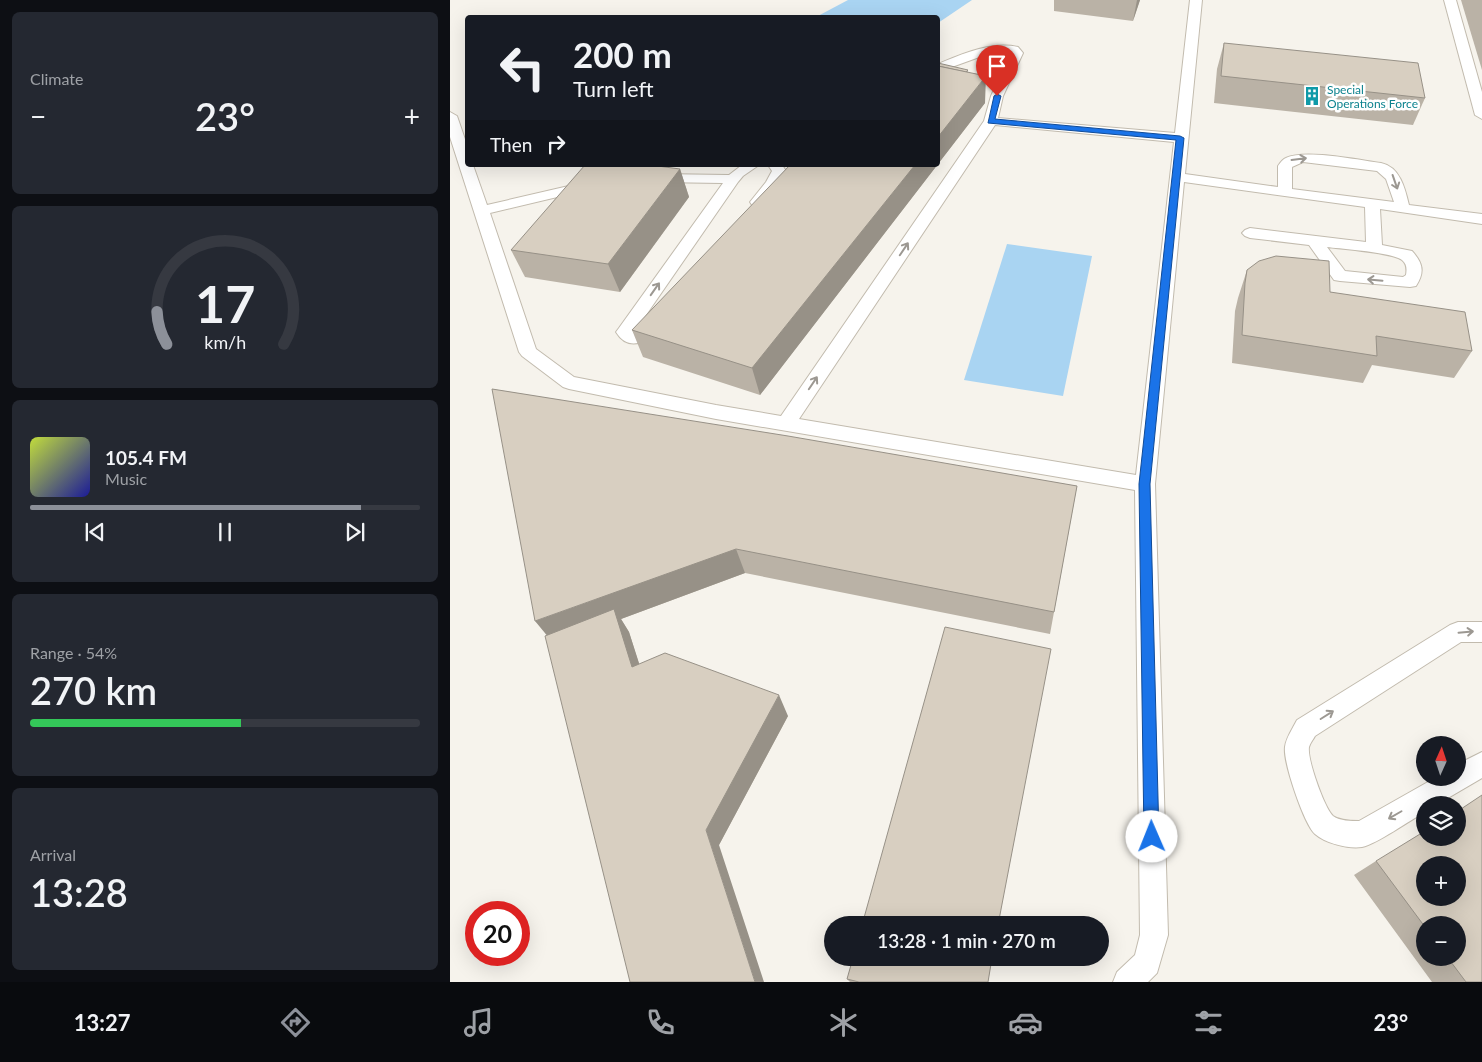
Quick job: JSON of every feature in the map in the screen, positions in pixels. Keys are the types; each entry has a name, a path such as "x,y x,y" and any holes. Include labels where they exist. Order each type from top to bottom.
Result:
{"lane":[{"path":"1127,982 1147,963 1154,934 1144,484 1196,0"},
{"path":"1450,0 1482,115"},
{"path":"786,424 991,121 994,94 1017,55 1014,50 1001,48 979,52 940,67"},
{"path":"940,73 956,76"},
{"path":"450,116 465,162"},
{"path":"991,121 1180,138"},
{"path":"1285,192 1285,166 1290,160 1302,158 1381,167 1390,171 1394,177 1403,208"},
{"path":"466,167 528,352 569,382 716,412 1144,484"},
{"path":"666,310 642,336 637,338 627,335 627,329 733,179 738,173 748,167"},
{"path":"748,213 773,183 779,170 777,167"},
{"path":"1176,177 1482,219"},
{"path":"641,178 733,179"},
{"path":"481,212 603,182"},
{"path":"1372,204 1374,248"},
{"path":"1250,233 1374,248 1406,255 1412,260 1415,267 1415,276 1410,282 1340,276 1314,241"},
{"path":"1482,632 1458,632 1306,728 1299,740 1297,750 1313,806 1322,823 1343,833 1362,834 1482,764"}],"water":[{"path":"848,0 972,0 940,22 940,15 820,15"},
{"path":"1007,244 1092,256 1063,396 964,380"}],"building":[{"path":"1224,43 1418,63 1425,98 1221,76"},
{"path":"940,63 968,70 966,72 940,66"},
{"path":"940,66 986,76 940,134"},
{"path":"583,167 665,167 680,169 608,264 511,250"},
{"path":"788,167 913,167 752,368 632,330"},
{"path":"1276,256 1329,261 1330,292 1465,312 1472,351 1376,336 1377,356 1242,335 1247,270 1259,261"},
{"path":"492,389 788,436 1077,486 1054,612 736,549 535,621"},
{"path":"614,609 632,667 665,653 779,695 706,830 755,982 630,982 545,636"},
{"path":"945,627 1051,649 1000,916 865,916"},
{"path":"1482,795 1482,982 1466,982 1454,966 1466,966 1466,916 1417,916 1376,861 1416,837 1416,846 1466,846 1466,806"},
{"path":"851,966 991,966 988,982 859,982 847,979"}],"place":[{"name":"Special Operations Force","path":"1312,96"}],"route":[{"path":"997,96 991,121 1180,138 1144,484 1152,837"}]}
